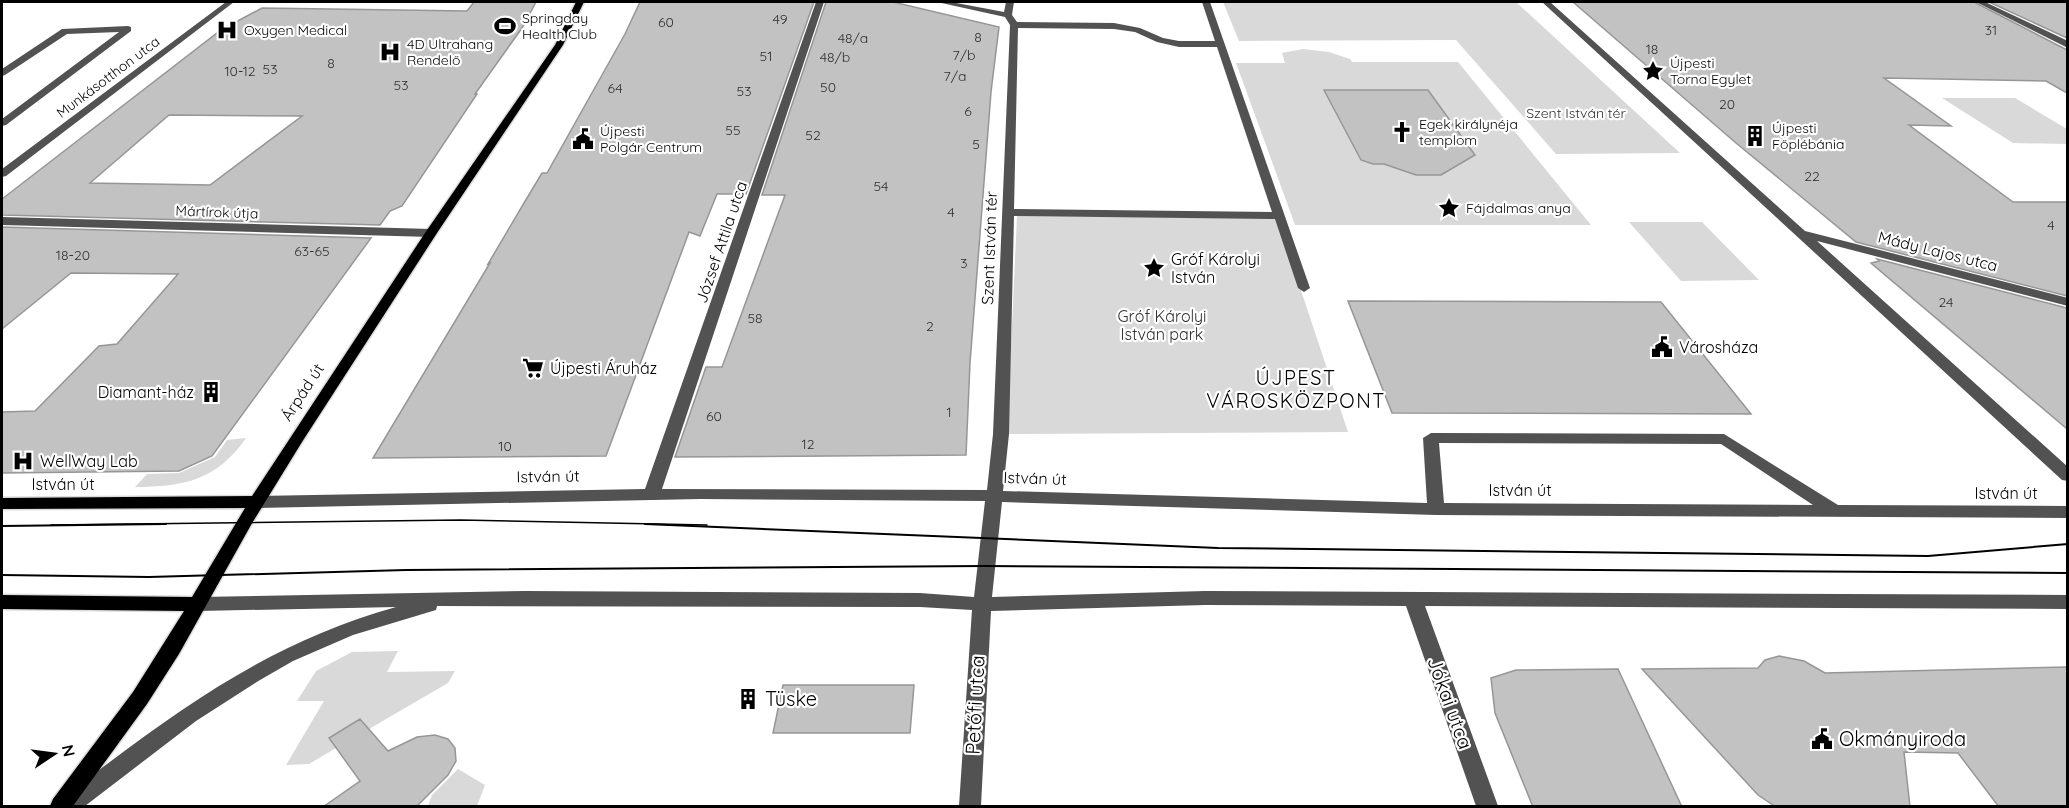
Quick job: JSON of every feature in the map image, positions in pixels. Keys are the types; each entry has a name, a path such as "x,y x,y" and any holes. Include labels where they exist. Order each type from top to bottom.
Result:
{"main road":[{"name":"Árpád út","path":"61,807 140,698 199,604 257,502 431,233 554,53 580,2"},
{"name":"István út","path":"2,503 257,502"},
{"path":"2,602 199,604"}],"street":[{"name":"Munkásotthon utca","path":"2,174 230,2"},
{"name":"József Attila utca","path":"652,494 820,2"},
{"path":"941,2 1008,15"},
{"path":"1010,2 1008,15 1014,25 1114,26 1137,30 1160,40 1179,44 1220,44"},
{"path":"1206,2 1304,288"},
{"path":"1546,2 2067,476"},
{"path":"1980,2 2067,45"},
{"name":"Szent István tér","path":"982,604 1001,434 1014,25"},
{"path":"2,73 65,31 128,30 2,123"},
{"path":"1009,212 1278,216"},
{"name":"Mártírok útja","path":"2,221 431,233"},
{"name":"Mády Lajos utca","path":"1800,233 2067,302"},
{"path":"1436,509 1431,438 1724,439 1836,512"},
{"name":"István út","path":"257,502 652,494 994,496 1436,509 2067,512"},
{"path":"69,807 164,733 254,673 348,629 451,598"},
{"path":"199,604 451,598 890,599 982,604 1205,598 2067,602"},
{"name":"Jókai utca","path":"1413,599 1487,807"},
{"name":"Petőfi utca","path":"970,807 982,604"}],"green space":[{"name":"Szent István tér","path":"1223,2 1516,2 1680,153 1556,154 1456,40 1239,41"},
{"path":"1303,49 1329,52 1350,59 1352,62 1458,62 1591,225 1295,225 1236,63 1285,63 1282,53"},
{"path":"1942,98 2015,98 2067,129 2067,144 2013,143"},
{"name":"Gróf Károlyi István park","path":"1017,216 1277,218 1348,432 1007,434"},
{"path":"1629,222 1702,222 1759,280 1681,281"},
{"path":"246,438 223,463 198,478 184,483 135,487 147,474 179,473 215,457 227,440"},
{"path":"398,651 387,672 455,671 448,683 369,729 361,719 330,737 336,748 309,764 286,765 324,701 297,701 316,671 352,652"},
{"path":"458,769 485,785 477,806 428,806 432,795"}],"building":[{"path":"474,2 536,2 522,28 475,94 477,94 402,206 390,211 380,225 2,215 2,199 221,30 262,8 467,11","holes":["169,115 302,116 210,185 90,183"]},
{"path":"640,2 814,2 746,194 717,194 700,236 689,232 606,456 373,458 542,173 547,173 625,34"},
{"path":"826,2 893,2 999,27 991,92 970,363 966,455 675,457 706,367 722,367 785,195 762,195"},
{"path":"1573,2 1974,2 2067,50 2067,93 2046,81 1884,78 1951,126 1909,125 2013,202 2067,202 2067,296 1856,242 1736,143"},
{"path":"1989,2 2067,2 2067,38"},
{"name":"Egek királynéja templom","path":"1324,90 1428,90 1475,155 1441,175 1416,175 1384,164 1373,164 1361,160"},
{"path":"2,227 371,238 212,456 179,471 2,473 2,412 35,411 99,346 117,344 178,274 71,273 2,329"},
{"path":"1877,259 2067,308 2067,429 1871,263 1879,261"},
{"name":"Városháza","path":"1348,301 1661,302 1751,414 1392,413"},
{"name":"Okmányiroda","path":"1779,656 1804,661 1825,673 2067,667 2067,807 1999,807 1958,753 1904,752 1910,807 1776,807 1758,795 1642,669 1758,668 1765,660"},
{"path":"1618,669 1682,807 1533,807 1495,713 1491,678 1516,670"},
{"path":"783,685 914,685 910,733 773,733"},
{"path":"360,719 388,751 417,737 435,735 448,739 455,748 456,761 448,775 416,807 323,807 360,781 329,738"}],"tram line":[{"path":"51,525 461,520 707,525"},
{"path":"2,526 166,524"},
{"path":"645,524 1218,548 1928,556 2068,544"},
{"path":"2,575 149,577 406,570 985,566 2068,573"}],"place":[{"name":"Springday Health Club","path":"505,26"},
{"name":"Oxygen Medical","path":"227,30"},
{"name":"4D Ultrahang Rendelő","path":"390,52"},
{"name":"Újpesti Torna Egylet","path":"1653,71"},
{"name":"Egek királynéja templom","path":"1402,132"},
{"name":"Újpesti Főplébánia","path":"1755,136"},
{"name":"Újpesti Polgár Centrum","path":"583,139"},
{"name":"Fájdalmas anya","path":"1449,208"},
{"name":"Gróf Károlyi István","path":"1154,268"},
{"name":"Városháza","path":"1662,347"},
{"name":"Újpesti Áruház","path":"533,368"},
{"name":"Diamant-ház","path":"211,392"},
{"name":"WellWay Lab","path":"23,461"},
{"name":"Tüske","path":"748,699"},
{"name":"Okmányiroda","path":"1822,739"}],"district":[{"name":"ÚJPEST VÁROSKÖZPONT","path":"1296,390"}]}
